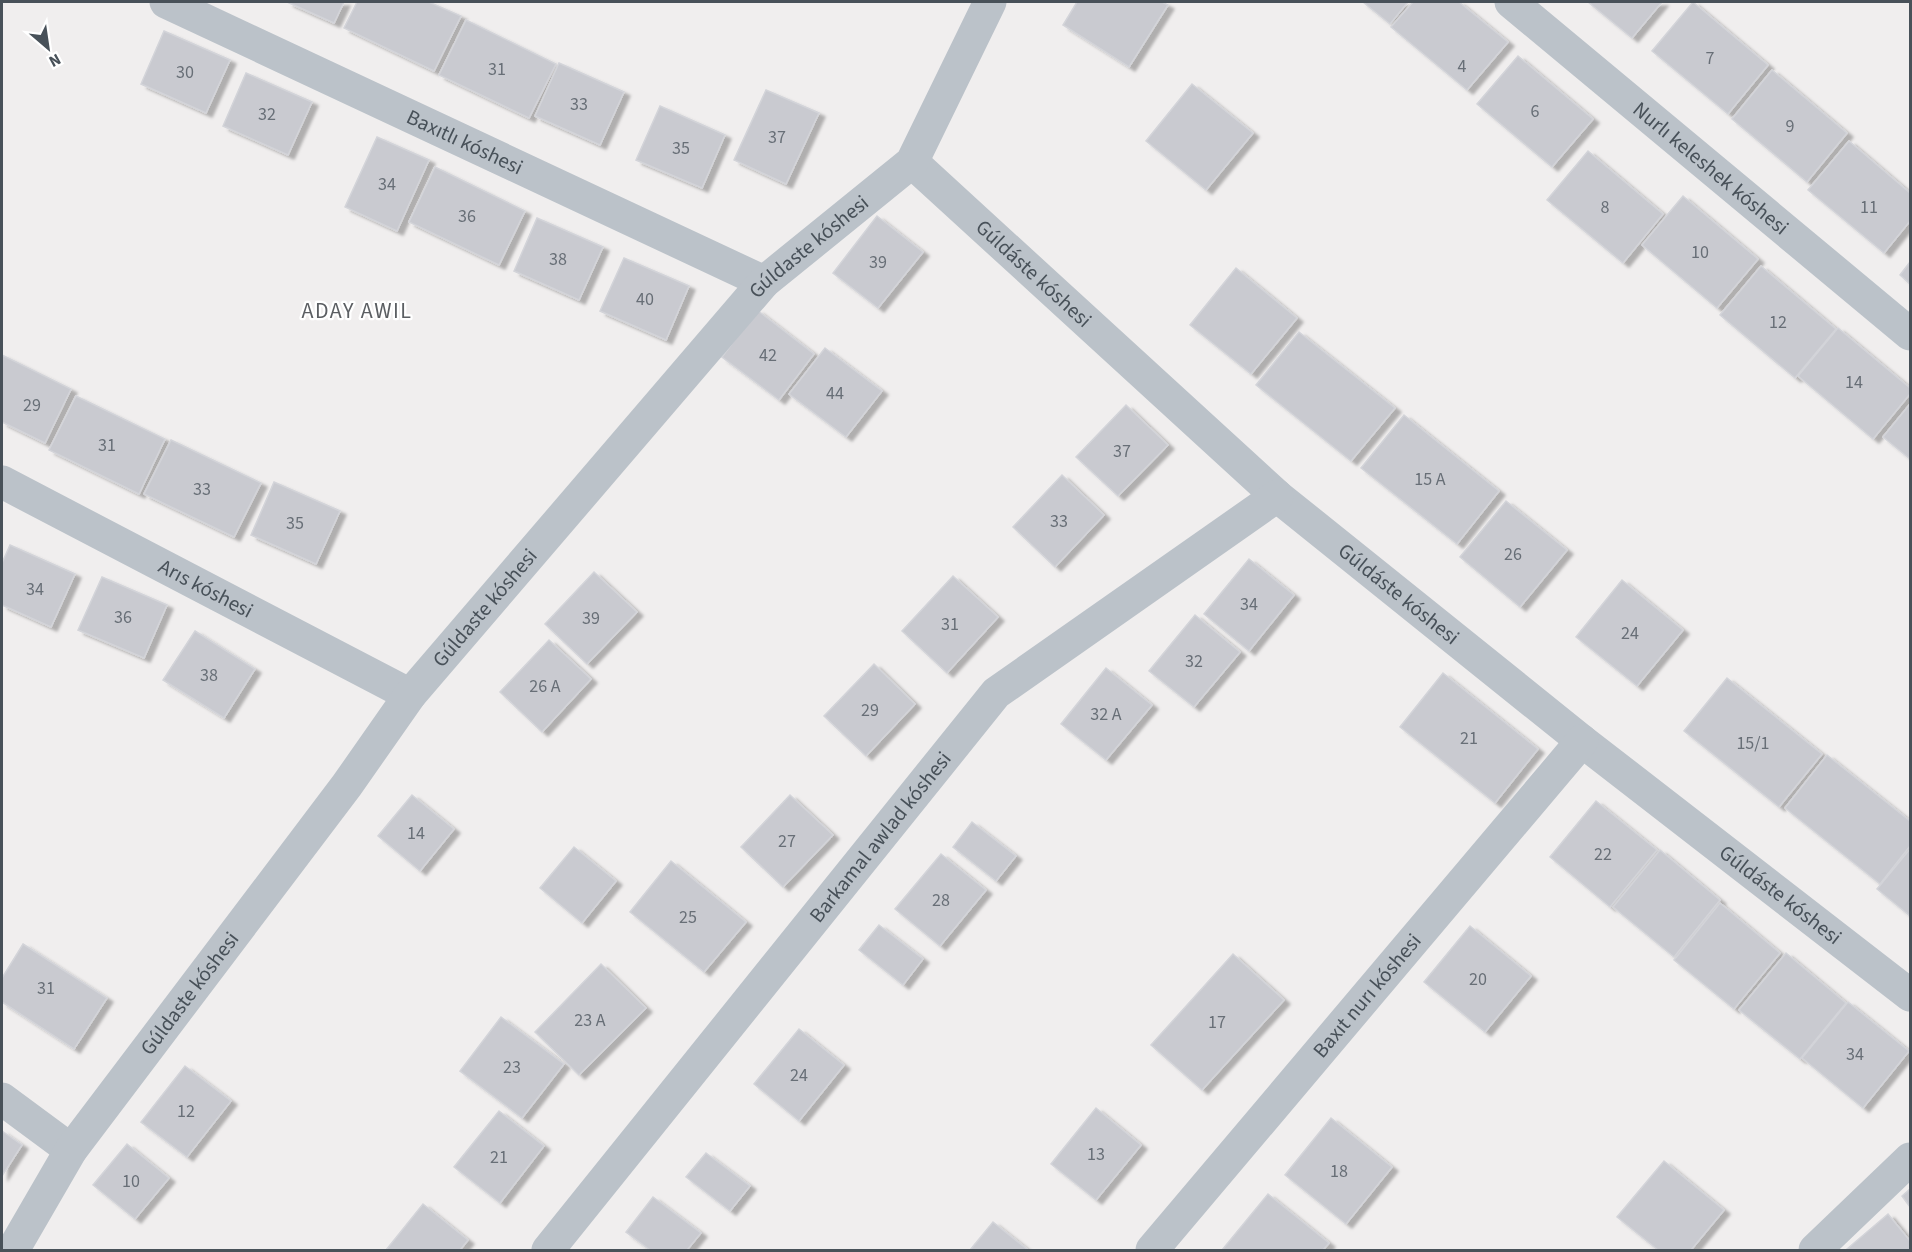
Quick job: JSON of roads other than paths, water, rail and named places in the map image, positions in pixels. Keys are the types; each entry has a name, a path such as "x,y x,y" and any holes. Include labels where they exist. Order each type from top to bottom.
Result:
{"street":[{"name":"Baxıtlı kóshesi","path":"166,2 764,282"},
{"name":"Gúldaste kóshesi","path":"14,1251 71,1150 347,785 410,695 764,282 912,162 990,2"},
{"name":"Nurlı keleshek kóshesi","path":"1511,2 1911,334"},
{"name":"Gúldáste kóshesi","path":"912,162 1277,496 1582,741 1911,995"},
{"name":"Arıs kóshesi","path":"2,482 410,695"},
{"name":"Barkamal awlad kóshesi","path":"548,1251 996,693 1277,496"},
{"name":"Baxıt nurı kóshesi","path":"1152,1251 1582,741"},
{"path":"2,1099 71,1150"},
{"path":"1815,1251 1911,1160"}],"district":[{"name":"ADAY AWIL","path":"357,311"}]}
